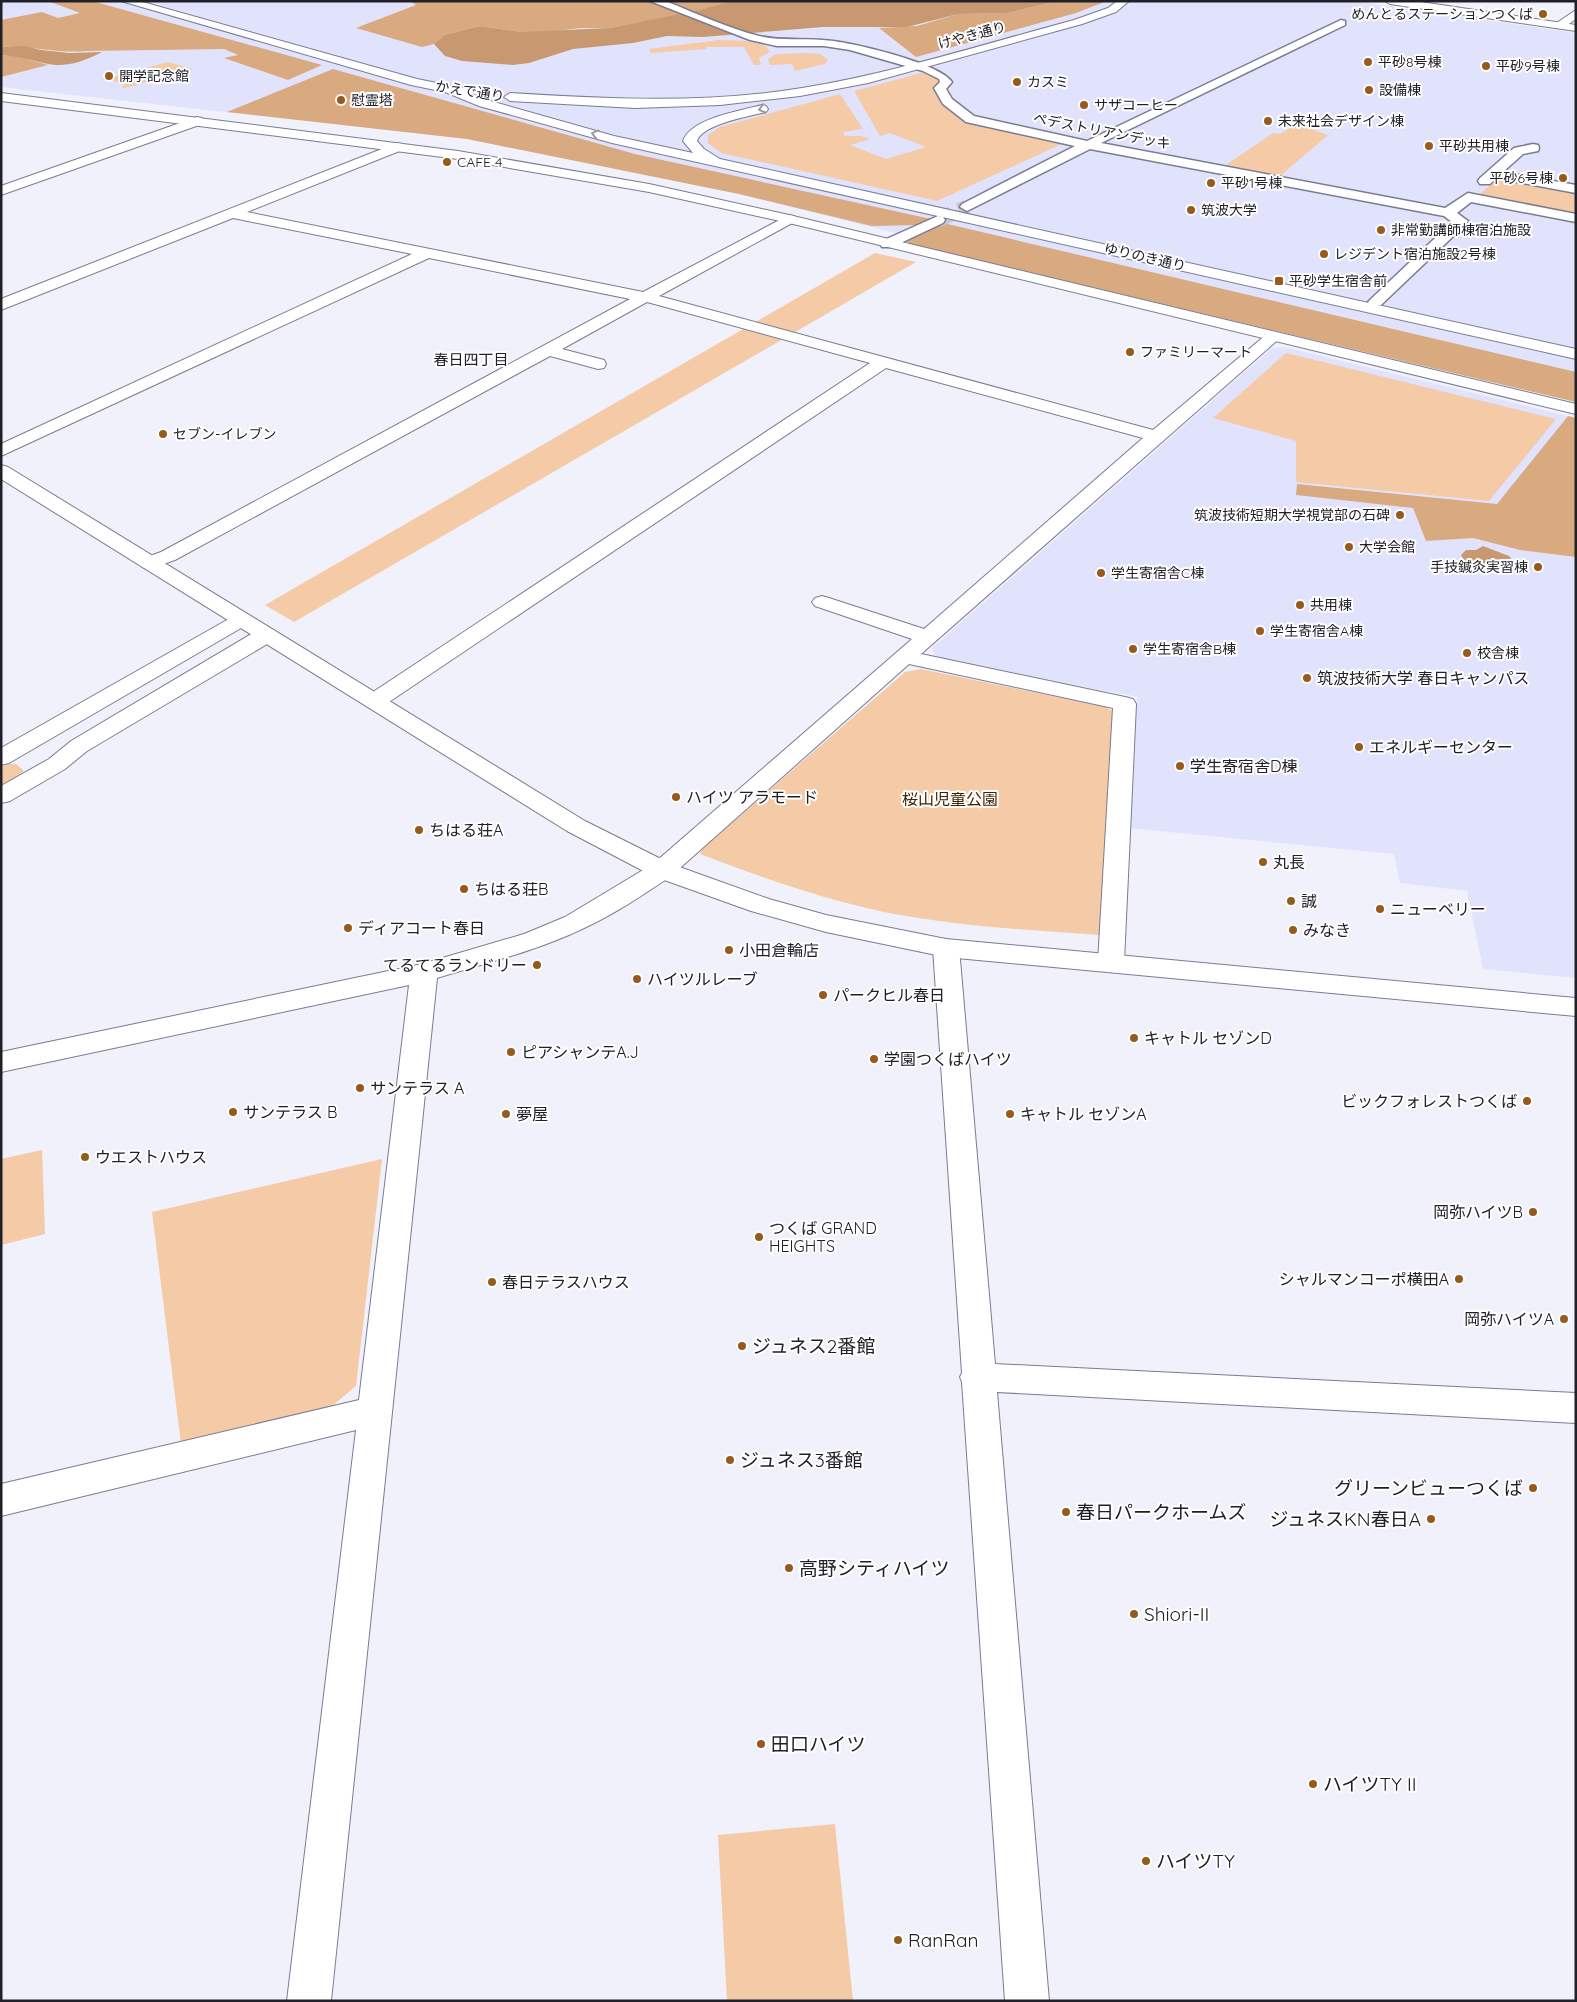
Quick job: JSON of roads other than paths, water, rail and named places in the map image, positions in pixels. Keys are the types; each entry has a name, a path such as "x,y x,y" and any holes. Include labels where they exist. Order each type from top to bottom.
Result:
{"street":[{"name":"かえで通り","path":"126,1 450,90 633,109 824,88"},
{"name":"ペデストリアンデッキ","path":"656,1 766,41 850,46 916,66 943,77 946,82 940,88 941,92 960,112 970,119 1448,213"},
{"name":"けやき通り","path":"824,88 916,66 1078,22 1112,10 1124,1"},
{"path":"1390,1 1576,28"},
{"path":"1558,26 1576,13"},
{"path":"967,207 1091,144 1341,24"},
{"path":"714,160 699,152 690,141 692,135 697,130 824,88"},
{"path":"450,90 483,103 642,145 714,160"},
{"path":"6,99 197,121 507,162 639,186 789,220 1576,409"},
{"path":"1,190 197,121"},
{"path":"630,134 634,140 642,145"},
{"path":"1,305 397,147"},
{"path":"1376,302 1461,221 1448,213 1519,151 1533,148"},
{"name":"ゆりのき通り","path":"714,160 1576,354"},
{"path":"1493,174 1576,189"},
{"path":"1468,197 1576,218"},
{"path":"232,213 646,297 1156,436"},
{"path":"149,563 168,556 789,220"},
{"path":"888,244 938,220"},
{"path":"1,451 428,253"},
{"path":"1,285 29,294"},
{"path":"1,1062 424,973 533,940 574,923 632,890 662,870 1156,436 1273,336"},
{"path":"548,350 598,364"},
{"path":"375,701 883,362"},
{"path":"1,471 576,826 662,870 760,905 826,923 946,948 1112,962 1576,1007"},
{"path":"822,602 927,637"},
{"path":"1,758 241,620"},
{"path":"1,796 57,764 79,746 266,636"},
{"path":"905,657 1125,704 1111,934 1112,962"},
{"path":"1,732 57,764"},
{"path":"946,948 977,1377 1027,2001"},
{"path":"309,2001 424,973"},
{"path":"977,1377 1576,1408"},
{"path":"1,1500 375,1411"}],"tunnel":[{"path":"938,220 967,207"}],"place":[{"name":"めんとるステーションつくば","path":"1543,14"},
{"name":"平砂8号棟","path":"1368,62"},
{"name":"平砂9号棟","path":"1486,66"},
{"name":"開学記念館","path":"109,76"},
{"name":"カスミ","path":"1017,82"},
{"name":"設備棟","path":"1369,90"},
{"name":"慰霊塔","path":"341,100"},
{"name":"サザコーヒー","path":"1084,105"},
{"name":"未来社会デザイン棟","path":"1268,121"},
{"name":"平砂共用棟","path":"1429,146"},
{"name":"CAFE 4","path":"447,162"},
{"name":"平砂6号棟","path":"1563,178"},
{"name":"平砂1号棟","path":"1211,183"},
{"name":"筑波大学","path":"1191,210"},
{"name":"非常勤講師棟宿泊施設","path":"1381,230"},
{"name":"レジデント宿泊施設2号棟","path":"1324,254"},
{"name":"平砂学生宿舎前","path":"1279,281"},
{"name":"ファミリーマート","path":"1130,352"},
{"name":"セブン-イレブン","path":"163,434"},
{"name":"筑波技術短期大学視覚部の石碑","path":"1400,515"},
{"name":"大学会館","path":"1349,547"},
{"name":"手技鍼灸実習棟","path":"1538,567"},
{"name":"学生寄宿舎C棟","path":"1101,573"},
{"name":"共用棟","path":"1300,605"},
{"name":"学生寄宿舎A棟","path":"1260,631"},
{"name":"学生寄宿舎B棟","path":"1133,649"},
{"name":"校舎棟","path":"1467,653"},
{"name":"筑波技術大学 春日キャンパス","path":"1307,678"},
{"name":"エネルギーセンター","path":"1359,747"},
{"name":"学生寄宿舎D棟","path":"1180,766"},
{"name":"ハイツ アラモード","path":"676,797"},
{"name":"ちはる荘A","path":"419,830"},
{"name":"丸長","path":"1263,862"},
{"name":"ちはる荘B","path":"464,889"},
{"name":"誠","path":"1291,901"},
{"name":"ニューベリー","path":"1380,909"},
{"name":"ディアコート春日","path":"348,928"},
{"name":"みなき","path":"1293,930"},
{"name":"小田倉輪店","path":"729,950"},
{"name":"てるてるランドリー","path":"537,965"},
{"name":"ハイツルレーブ","path":"637,979"},
{"name":"パークヒル春日","path":"823,995"},
{"name":"キャトル セゾンD","path":"1134,1038"},
{"name":"ピアシャンテA.J","path":"511,1052"},
{"name":"学園つくばハイツ","path":"874,1059"},
{"name":"サンテラス A","path":"360,1088"},
{"name":"ビックフォレストつくば","path":"1527,1101"},
{"name":"サンテラス B","path":"233,1112"},
{"name":"夢屋","path":"506,1114"},
{"name":"キャトル セゾンA","path":"1010,1114"},
{"name":"ウエストハウス","path":"85,1157"},
{"name":"岡弥ハイツB","path":"1533,1212"},
{"name":"つくば GRAND HEIGHTS","path":"759,1237"},
{"name":"シャルマンコーポ横田A","path":"1459,1279"},
{"name":"春日テラスハウス","path":"492,1282"},
{"name":"岡弥ハイツA","path":"1564,1319"},
{"name":"ジュネス2番館","path":"742,1346"},
{"name":"ジュネス3番館","path":"730,1460"},
{"name":"グリーンビューつくば","path":"1533,1488"},
{"name":"春日パークホームズ","path":"1066,1512"},
{"name":"ジュネスKN春日A","path":"1431,1519"},
{"name":"高野シティハイツ","path":"789,1568"},
{"name":"Shiori-II","path":"1134,1614"},
{"name":"田口ハイツ","path":"761,1744"},
{"name":"ハイツTY II","path":"1313,1784"},
{"name":"ハイツTY","path":"1146,1861"},
{"name":"RanRan","path":"898,1940"}],"district":[{"name":"春日四丁目","path":"471,359"}],"park label":[{"name":"桜山児童公園","path":"950,799"}]}
